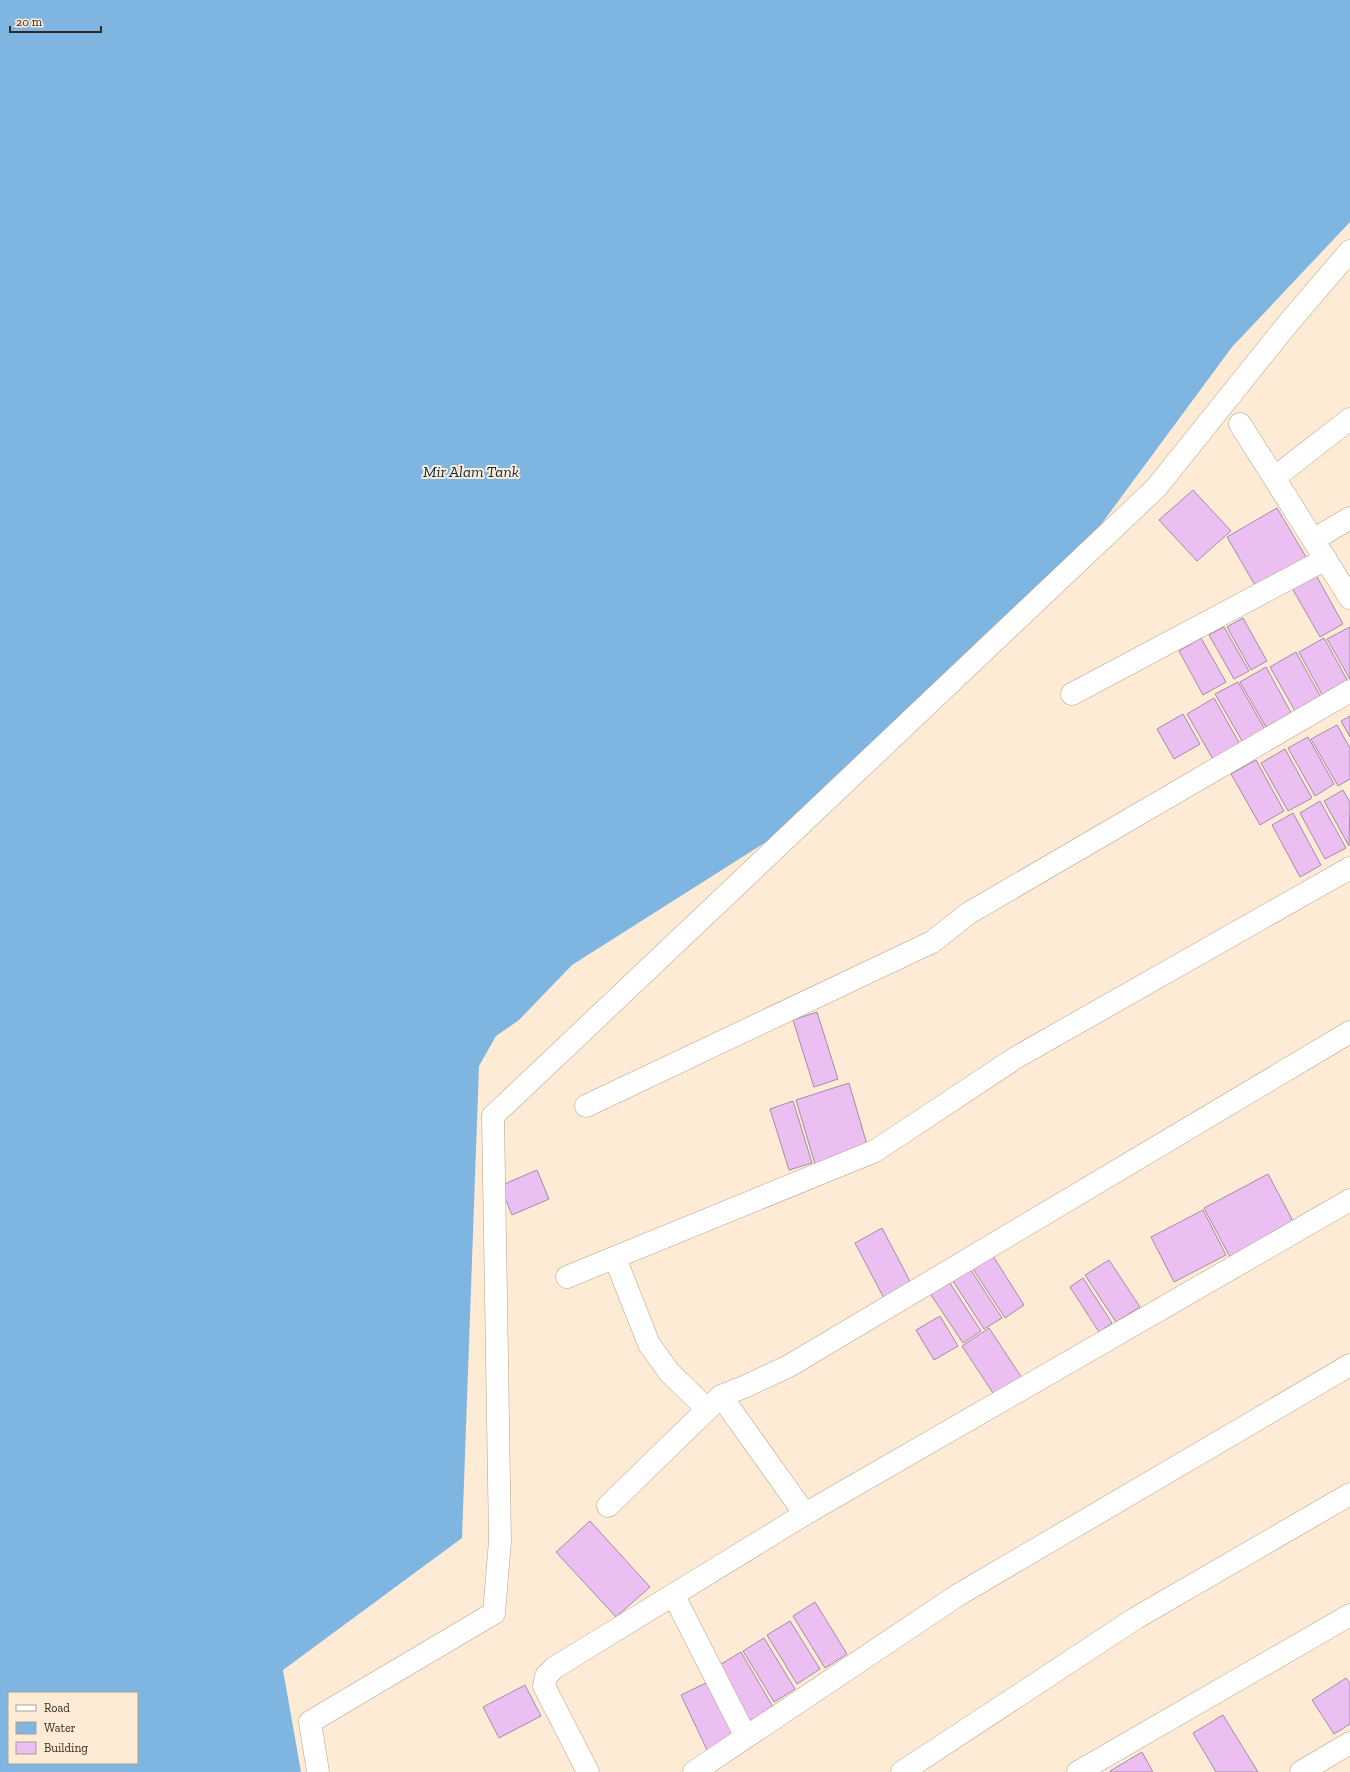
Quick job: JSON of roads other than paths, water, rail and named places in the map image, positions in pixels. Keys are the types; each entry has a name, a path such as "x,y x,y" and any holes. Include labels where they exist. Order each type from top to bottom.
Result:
{"street":[{"path":"318,1772 310,1722 494,1613 500,1541 493,1116 1156,488 1290,321 1350,251"},
{"path":"1274,478 1350,419"},
{"path":"1240,424 1350,598"},
{"path":"1313,540 1350,518"},
{"path":"1072,694 1326,559"},
{"path":"586,1106 932,942 969,913 1350,691"},
{"path":"567,1277 875,1151 1017,1057 1350,868"},
{"path":"608,1506 714,1403 789,1366 1350,1032"},
{"path":"588,1772 544,1686 546,1676 554,1668 674,1596 805,1514 1350,1200"},
{"path":"615,1258 649,1344 669,1372 714,1403 805,1514"},
{"path":"694,1772 958,1595 1350,1365"},
{"path":"902,1772 1136,1618 1350,1494"},
{"path":"674,1596 746,1737"},
{"path":"1078,1772 1350,1615"},
{"path":"1301,1772 1350,1743"}],"water":[{"name":"Mir Alam Tank","path":"0,0 1350,0 1350,222 1232,347 1094,534 780,833 572,965 519,1020 496,1036 479,1066 462,1538 283,1670 301,1772 0,1772"}]}
